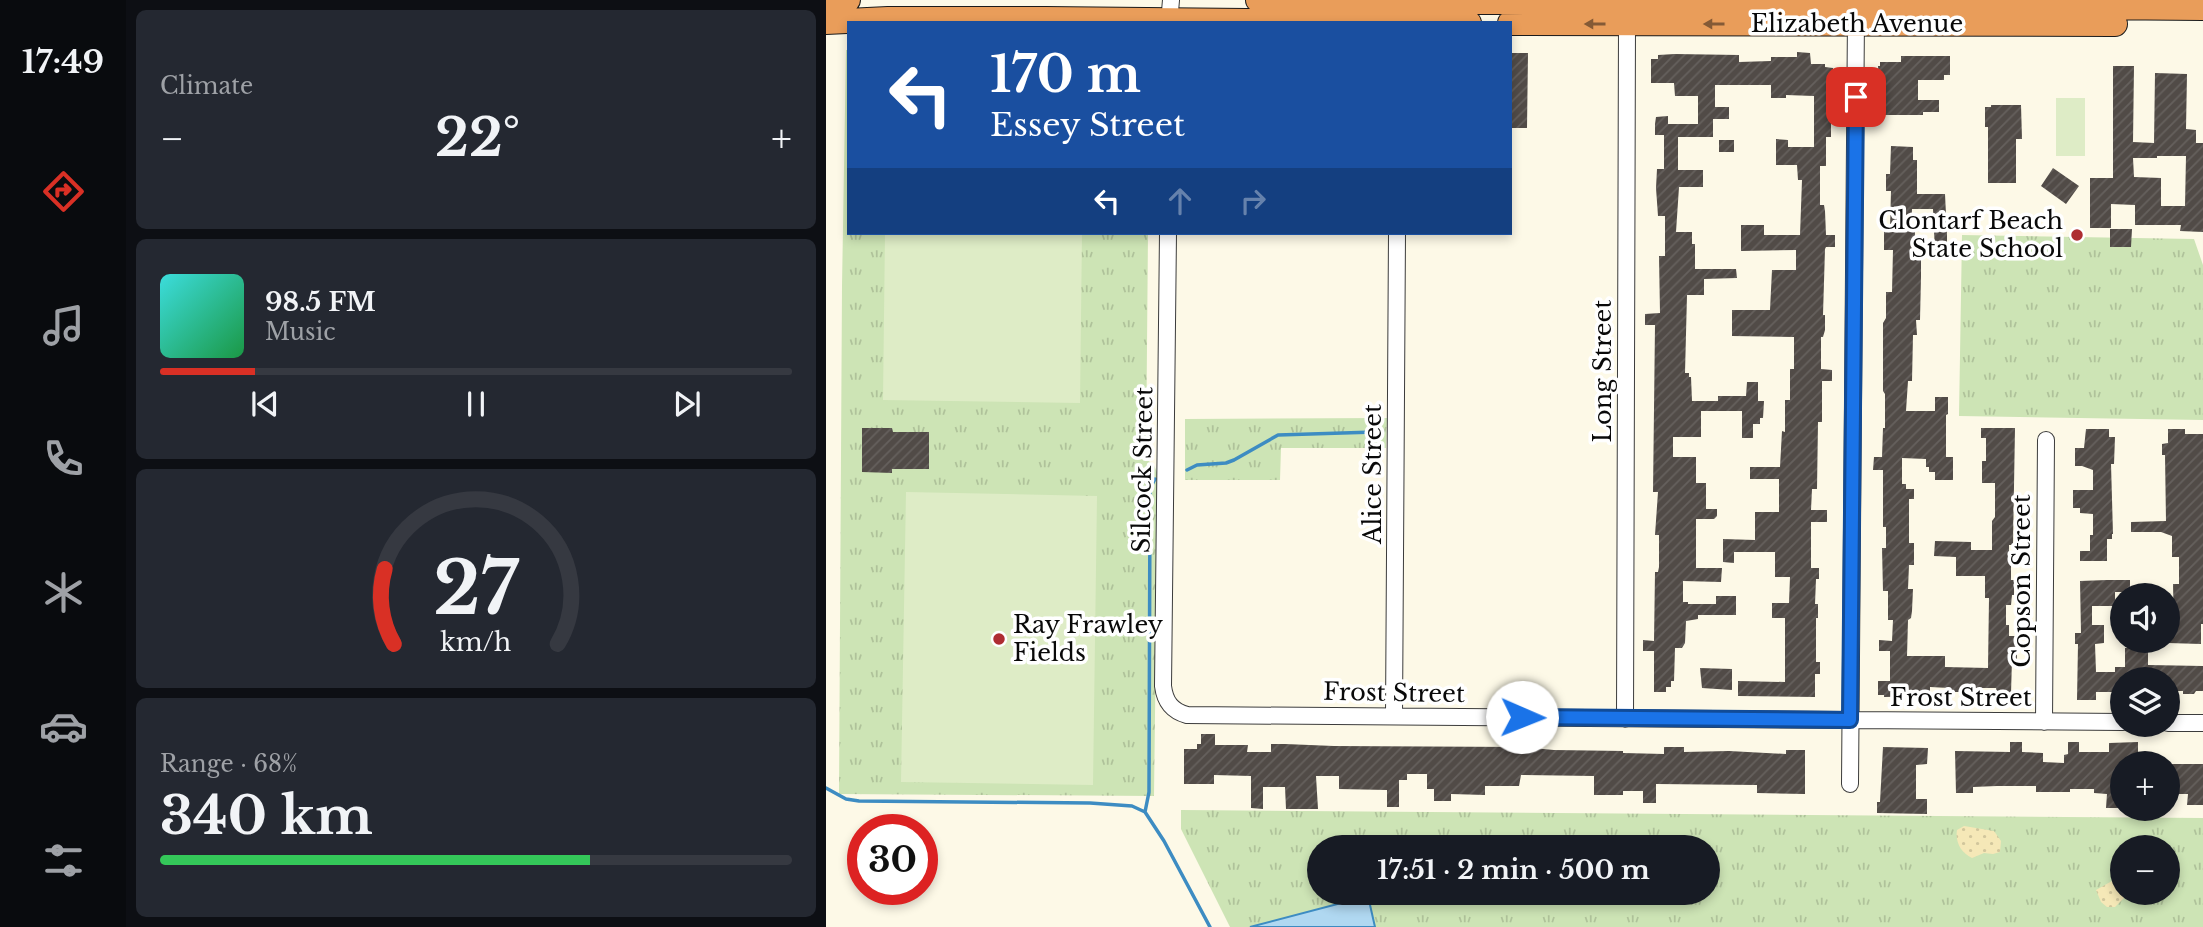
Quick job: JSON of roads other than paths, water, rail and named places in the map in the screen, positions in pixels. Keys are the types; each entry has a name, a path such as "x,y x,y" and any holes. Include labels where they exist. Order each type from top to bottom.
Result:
{"highway":[{"path":"826,1 848,0"},
{"name":"Elizabeth Avenue","path":"1258,0 1856,15"},
{"name":"Elizabeth Avenue","path":"1512,22 1553,9 1627,24 1933,10 2203,8"},
{"name":"Elizabeth Avenue","path":"1933,10 2203,24"},
{"path":"826,22 1170,14 1370,21"}],"street":[{"path":"1850,784 1856,15"},
{"name":"Long Street","path":"1625,719 1627,24"},
{"name":"Silcock Street","path":"1168,235 1163,686 1170,706"},
{"name":"Alice Street","path":"1394,716 1397,235"},
{"name":"Copson Street","path":"2044,722 2046,440"},
{"name":"Frost Street","path":"1170,706 1187,715 2110,722"},
{"path":"2180,723 2203,723"}],"water":[{"path":"1334,905 1370,905 1375,927 1250,927"}],"waterway":[{"path":"1187,470 1197,465 1234,460 1278,435 1375,432"},
{"path":"1145,812 1149,792 1150,488 1155,479"},
{"path":"826,788 846,799 859,801 1090,803 1132,806 1145,812 1164,841 1210,927"}],"place":[{"name":"Clontarf Beach State School","path":"2077,235"},
{"name":"Ray Frawley Fields","path":"999,639"}]}
